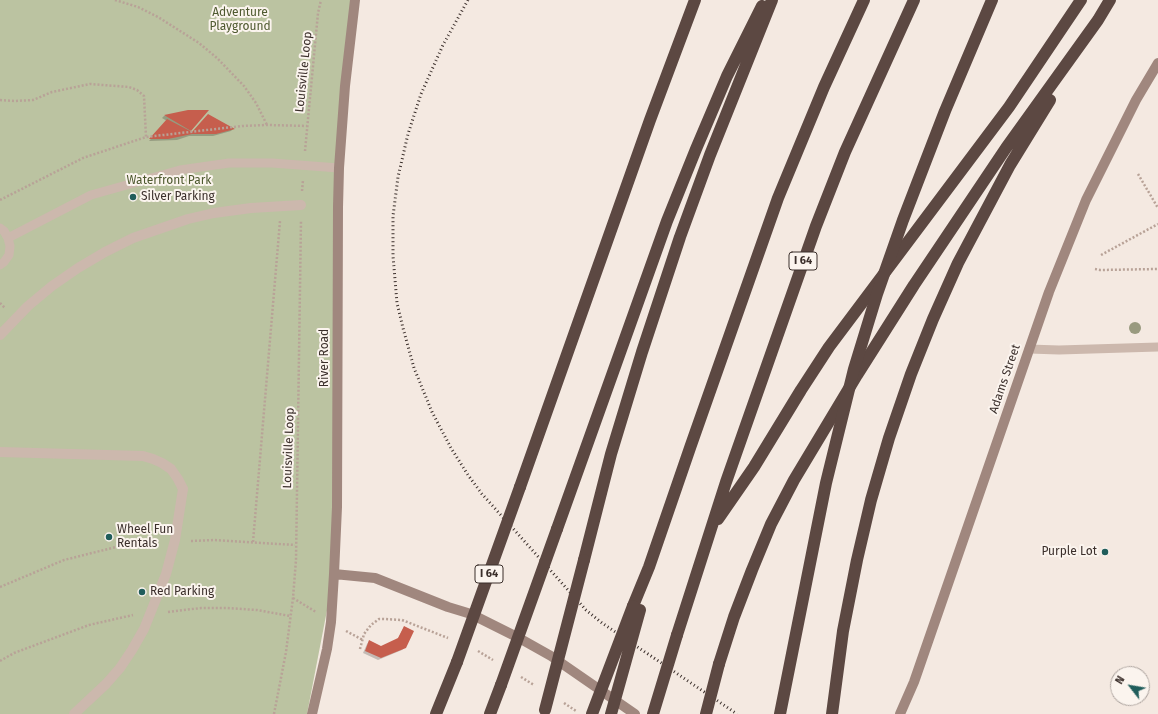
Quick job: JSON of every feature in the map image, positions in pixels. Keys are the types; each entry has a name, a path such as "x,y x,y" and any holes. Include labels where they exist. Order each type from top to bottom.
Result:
{"highway":[{"path":"650,120 687,0"},
{"name":"I 64","path":"436,714 457,662 650,120 695,0"},
{"path":"490,714 665,229 696,149 727,76 765,0"},
{"path":"544,712 611,454 640,359 680,237 710,155 772,0"},
{"path":"611,714 636,608 649,567 778,198 824,87 864,0"},
{"name":"I 64","path":"653,714 710,530 816,226 845,152 914,0"},
{"path":"780,714 826,483 854,369 902,220 945,111 992,0"},
{"path":"710,530 754,467 829,347 1009,107 1081,0"},
{"path":"832,714 843,631 857,560 871,500 889,438 911,374 958,263 1007,171 1110,0"},
{"path":"706,714 719,664 734,617 771,524 794,480 914,285 1006,148 1098,20"},
{"path":"592,714 636,608"}],"street":[{"name":"River Road","path":"312,714 327,649 331,622 334,574 338,506 339,168 345,86 355,0"},
{"name":"Adams Street","path":"900,714 914,682 1049,292 1086,200 1136,100 1158,63"},
{"path":"0,335 28,306 52,286 85,264 133,238 188,218 214,212 302,205"},
{"path":"0,452 143,456 162,463 171,469 183,489 175,540 166,574 144,629 132,650 106,684 74,714"},
{"path":"334,574 375,578 448,607 471,614 551,656 635,714"}],"lane":[{"path":"8,238 91,195 180,170 228,163 272,163 339,168"},
{"path":"0,228 4,231 8,238 10,246 9,255 0,265"},
{"path":"1029,349 1059,350 1158,347"}],"path":[{"path":"115,0 138,7 158,17 199,43 217,58 244,86 256,103 267,125"},
{"name":"Louisville Loop","path":"305,146 321,0"},
{"path":"0,100 33,100 52,92 90,84 129,87 137,90 144,96 146,137"},
{"path":"1,199 83,158 132,140 184,132 267,125 307,126"},
{"path":"1138,174 1158,208"},
{"name":"Louisville Loop","path":"274,714 283,671 293,598 300,378 303,182"},
{"path":"253,542 281,206"},
{"path":"1101,255 1158,224"},
{"path":"1095,269 1158,269"},
{"path":"185,541 214,540 295,545"},
{"path":"0,586 64,560 120,546 164,542"}],"green space":[{"name":"Waterfront Park","path":"0,0 355,0 345,86 334,574 307,714 0,714"}],"building":[{"path":"188,110 209,110 191,131 164,115"},
{"path":"208,114 235,129 216,134 192,134 168,139 149,139 167,119 192,132"},
{"path":"404,626 414,631 406,648 381,658 365,651 369,640 381,646 398,638"}],"railway":[{"path":"468,0 443,45 421,94 408,134 398,177 393,216 393,256 397,303 414,368 432,412 451,448 468,475 482,494 586,610 602,623 737,714"}],"place":[{"name":"Silver Parking","path":"133,197"},
{"name":"Wheel Fun Rentals","path":"109,537"},
{"name":"Purple Lot","path":"1105,552"},
{"name":"Red Parking","path":"142,592"}],"park label":[{"name":"Adventure Playground","path":"240,20"}]}
